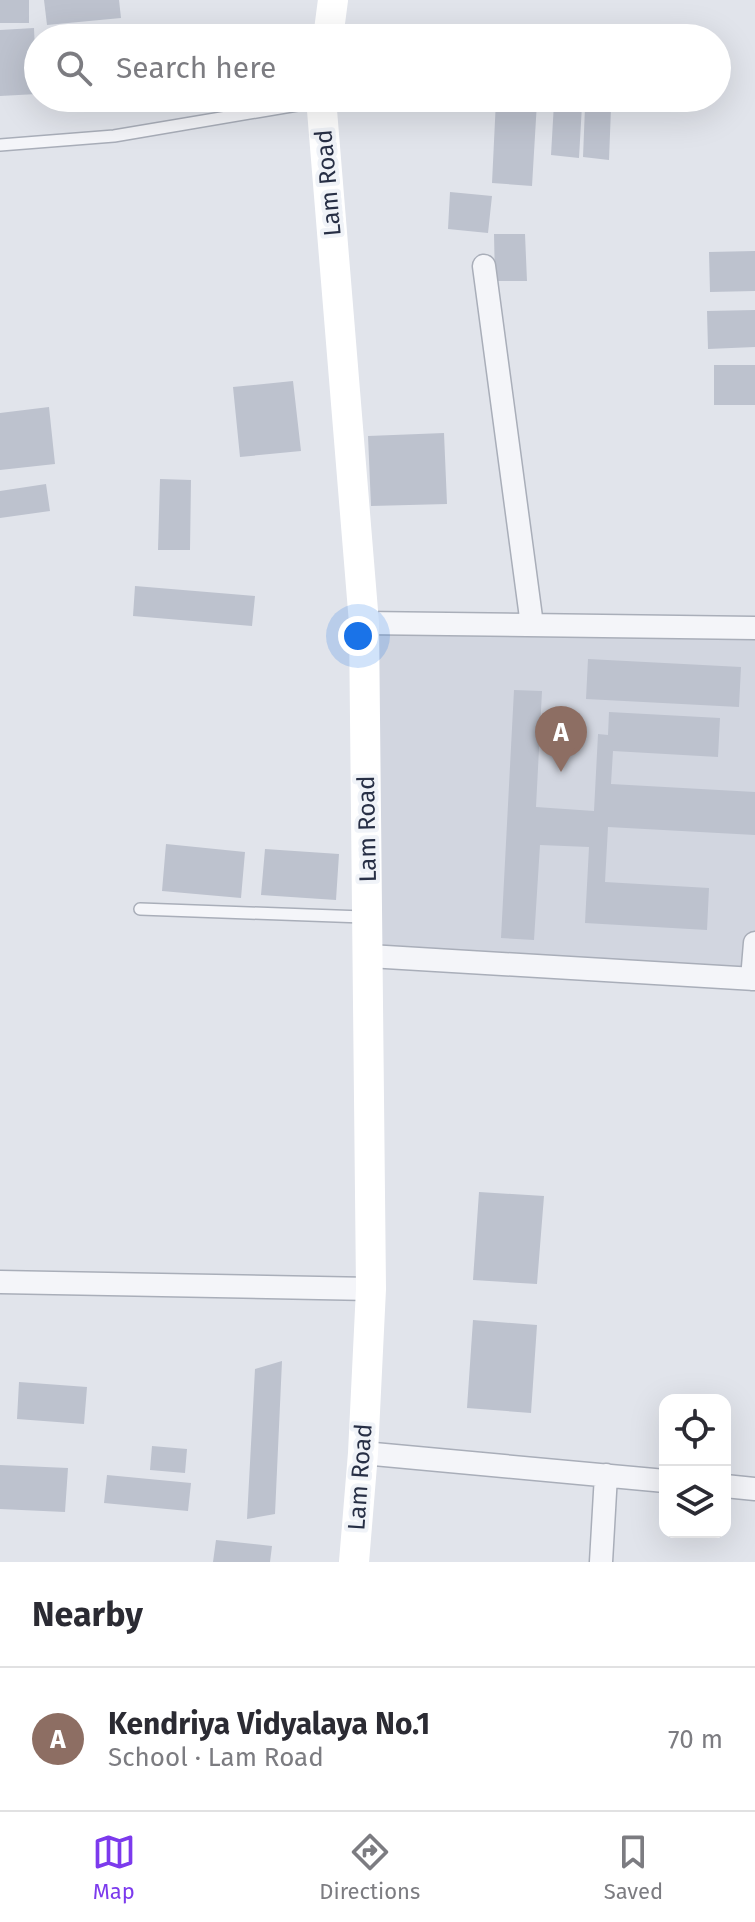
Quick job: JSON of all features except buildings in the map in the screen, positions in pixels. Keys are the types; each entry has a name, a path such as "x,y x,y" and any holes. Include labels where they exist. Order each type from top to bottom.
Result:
{"main road":[{"path":"330,24 333,0"},
{"name":"Lam Road","path":"322,112 364,623 371,1289 354,1562"}],"street":[{"path":"484,266 532,625"},
{"path":"364,623 755,628"},
{"path":"369,956 754,979 755,943"},
{"path":"0,1282 371,1289"},
{"path":"363,1453 659,1480"},
{"path":"601,1562 606,1475"},
{"path":"731,1487 755,1489"}],"lane":[{"path":"0,145 114,136 248,112"},
{"path":"140,909 368,917"}],"shaded area":[{"path":"364,623 755,628 755,979 369,956"}],"place":[{"name":"Kendriya Vidyalaya No.1","path":"561,772"}]}
